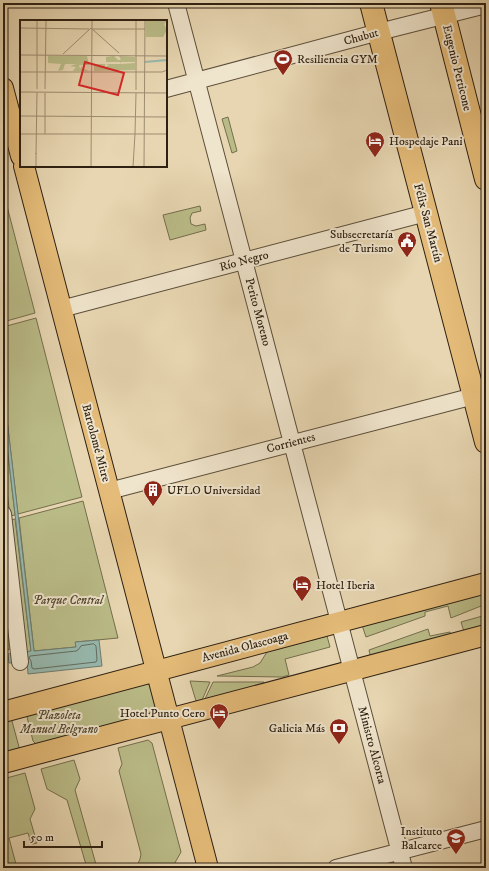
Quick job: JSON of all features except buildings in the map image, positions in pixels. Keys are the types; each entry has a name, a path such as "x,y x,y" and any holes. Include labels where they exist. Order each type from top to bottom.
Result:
{"highway":[{"name":"Félix San Martín","path":"371,3 486,442"},
{"name":"Eugenio Perticone","path":"442,10 486,179"}],"main road":[{"path":"3,88 20,152"},
{"name":"Bartolomé Mitre","path":"24,167 208,868"},
{"name":"Avenida Olascoaga","path":"3,712 486,583"},
{"path":"3,763 486,635"}],"street":[{"name":"Perito Moreno","path":"176,3 340,622"},
{"name":"Chubut","path":"167,89 379,32 442,10 486,5"},
{"name":"Río Negro","path":"61,309 426,213"},
{"name":"Corrientes","path":"109,491 474,396"},
{"path":"3,514 20,662"},
{"name":"Ministro Alcorta","path":"340,622 404,868"},
{"path":"336,868 486,829"}],"green space":[{"path":"228,117 237,151 232,153 222,119"},
{"path":"3,191 35,313 3,322"},
{"path":"200,206 201,211 192,213 190,218 191,224 196,226 205,224 206,230 170,240 163,215"},
{"path":"36,318 82,497 18,514 3,385 3,327"},
{"path":"3,411 15,515 10,516 3,458"},
{"name":"Parque Central","path":"83,501 118,638 76,642 76,647 34,651 19,518"},
{"path":"15,519 31,652 26,652 10,520"},
{"name":"Parque Central","path":"3,586 5,586 12,649 3,650"},
{"path":"486,589 486,604 451,618 448,606 425,612 425,616 366,637 361,622"},
{"path":"486,615 486,629 465,635 461,622"},
{"path":"428,629 430,636 450,632 452,638 371,659 369,650"},
{"path":"327,636 330,647 285,659 289,675 282,677 217,676 253,667 260,663 267,652"},
{"path":"190,681 210,682 202,700 196,701"},
{"path":"213,682 264,682 264,684 205,699"},
{"name":"Plazoleta Manuel Belgrano","path":"148,683 150,685 157,712 37,745 33,741 27,714"},
{"path":"3,717 11,719 19,747 3,757"},
{"path":"148,740 152,743 181,852 172,868 136,868 141,854 119,771 122,764 118,748"},
{"path":"74,760 80,779 75,790 97,868 87,868 67,800 47,789 41,769"},
{"path":"25,773 35,809 30,819 37,843 31,843 28,833 9,838 17,868 3,868 3,779"}],"water":[{"path":"3,385 34,651 76,647 75,642 99,640 102,666 28,674 27,662 9,663 8,654 31,651 3,411"}],"place":[{"name":"Resiliencia GYM","path":"283,76"},
{"name":"Hospedaje Pani","path":"375,158"},
{"name":"Subsecretaría de Turismo","path":"407,258"},
{"name":"UFLO Universidad","path":"153,507"},
{"name":"Hotel Iberia","path":"302,602"},
{"name":"Hotel Punto Cero","path":"219,730"},
{"name":"Galicia Más","path":"339,745"},
{"name":"Instituto Balcarce","path":"456,855"}]}
